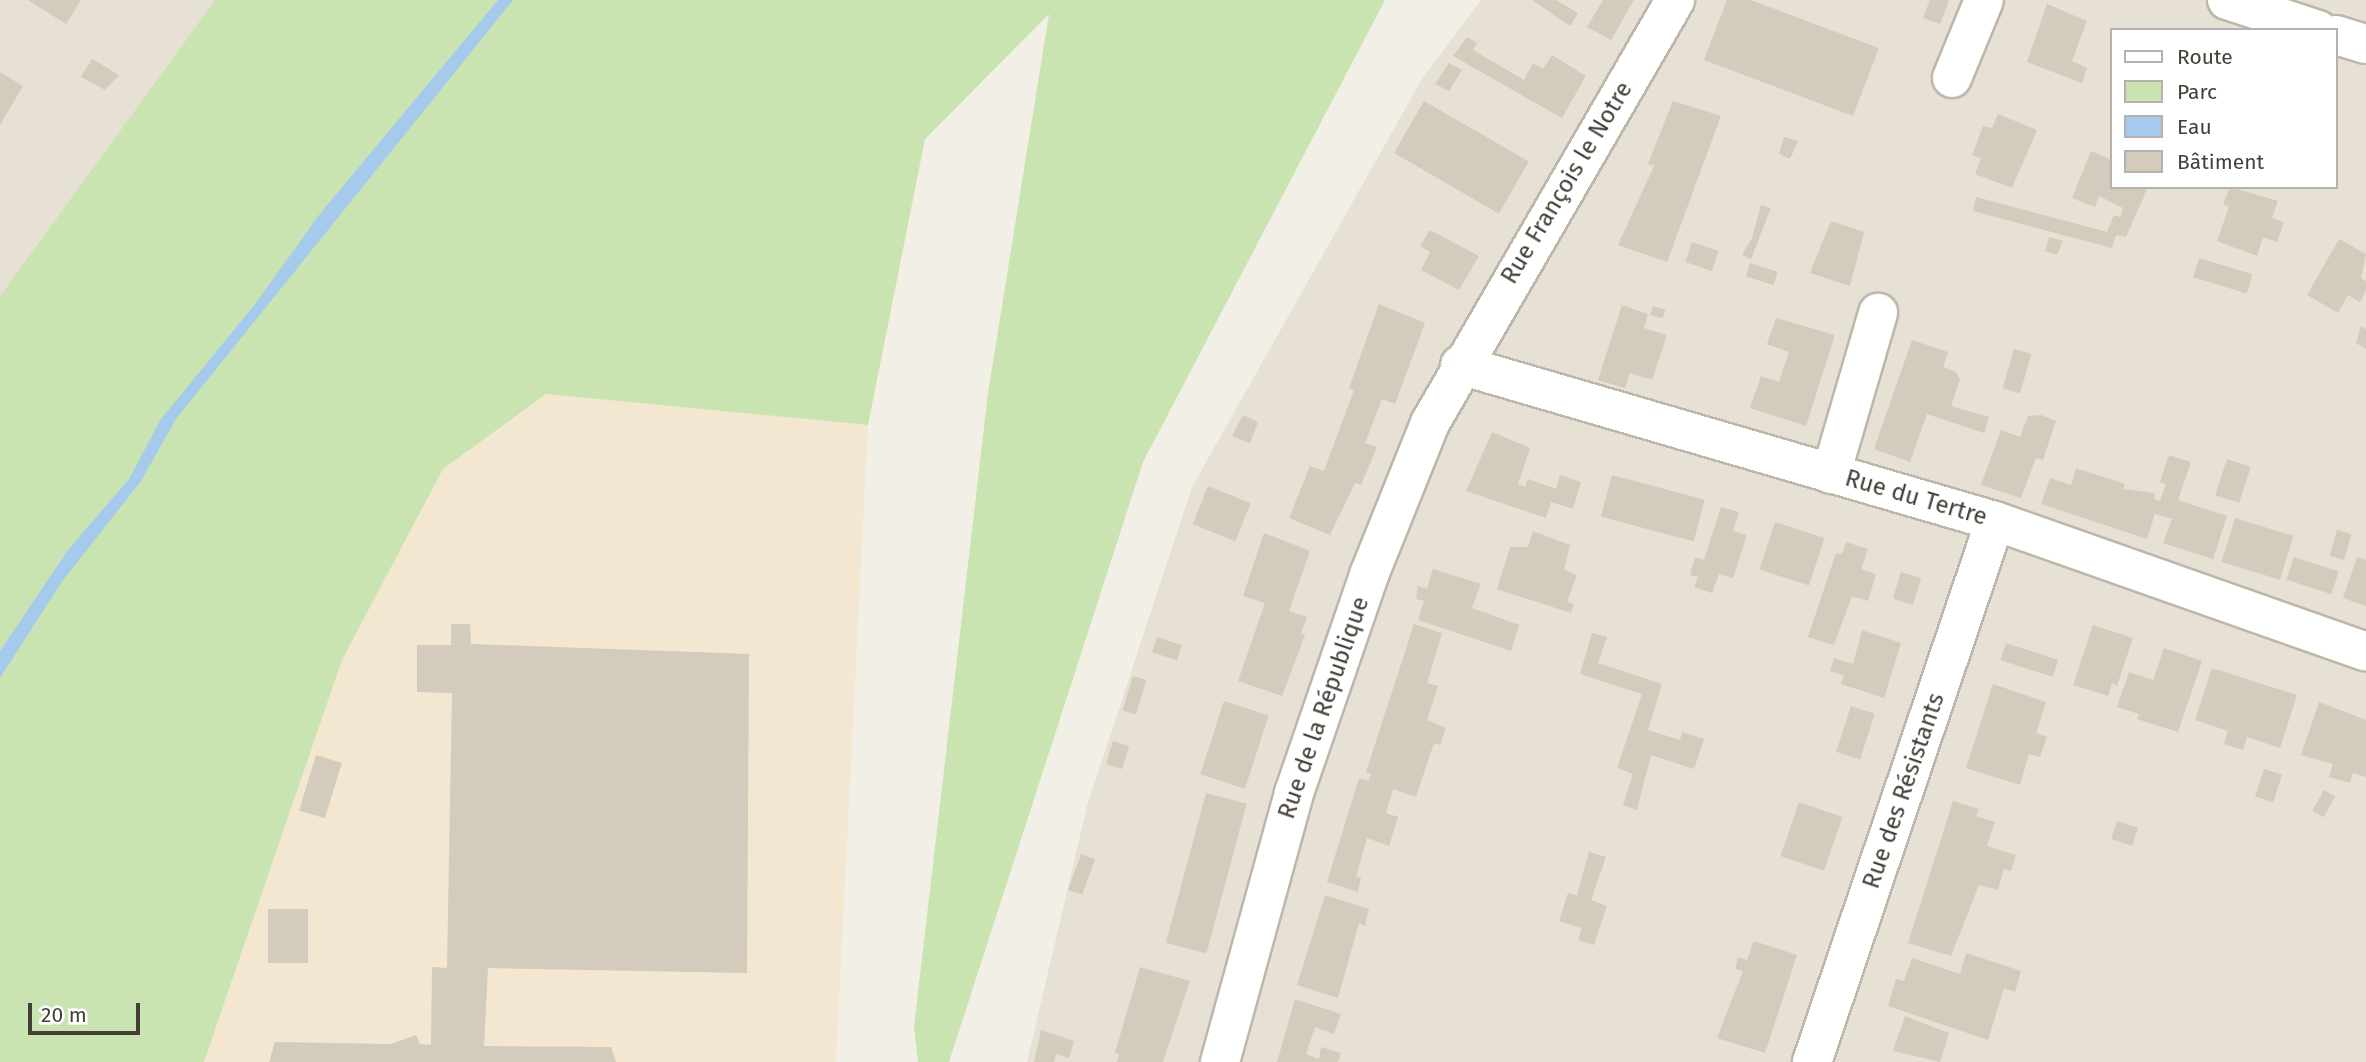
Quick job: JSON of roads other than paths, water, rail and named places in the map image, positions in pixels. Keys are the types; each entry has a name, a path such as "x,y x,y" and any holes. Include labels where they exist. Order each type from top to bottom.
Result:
{"street":[{"name":"Rue François le Notre","path":"1460,365 1675,0"},
{"path":"1952,78 1984,0"},
{"path":"2241,13 2309,28"},
{"path":"2338,36 2366,44"},
{"path":"1831,474 1878,313"},
{"name":"Rue du Tertre","path":"1460,365 1995,521 2366,652"},
{"name":"Rue de la République","path":"1220,1062 1298,780 1369,575 1430,423 1460,365"},
{"name":"Rue des Résistants","path":"1812,1062 1995,521"}],"water":[{"path":"498,0 513,0 176,419 141,481 61,583 0,678 0,651 68,550 129,479 161,419 256,303 319,215"}]}
